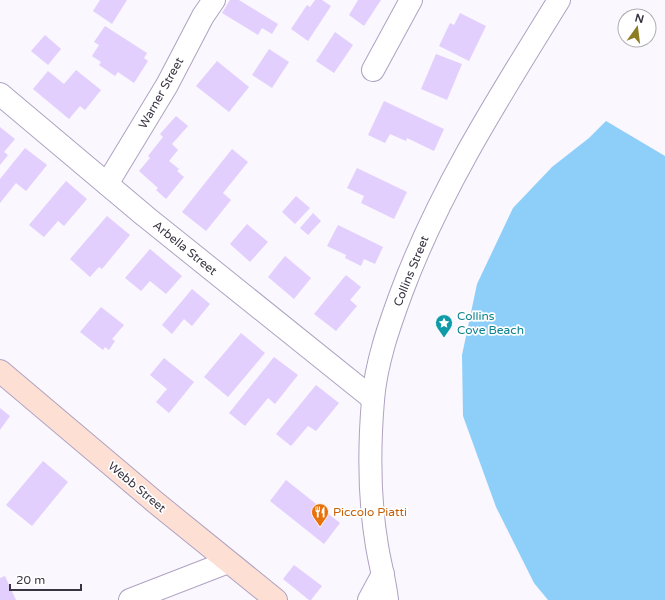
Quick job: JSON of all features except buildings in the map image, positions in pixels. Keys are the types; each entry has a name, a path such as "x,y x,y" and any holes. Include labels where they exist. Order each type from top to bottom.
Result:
{"main road":[{"name":"Webb Street","path":"0,371 47,412 276,600"}],"street":[{"name":"Warner Street","path":"107,184 167,85 203,16 214,0"},
{"path":"373,70 411,0"},
{"name":"Collins Street","path":"387,600 377,546 372,493 371,443 373,399 382,352 394,312 428,229 455,176 494,106 559,0"},
{"name":"Arbella Street","path":"0,94 145,216 373,399"},
{"path":"130,600 228,562"},
{"path":"369,600 383,574"}],"water":[{"path":"606,121 665,156 665,600 548,600 534,583 496,507 463,416 462,355 477,284 513,208 552,167 589,138"}],"place":[{"name":"Collins Cove Beach","path":"444,338"},
{"name":"Piccolo Piatti","path":"320,527"}]}
